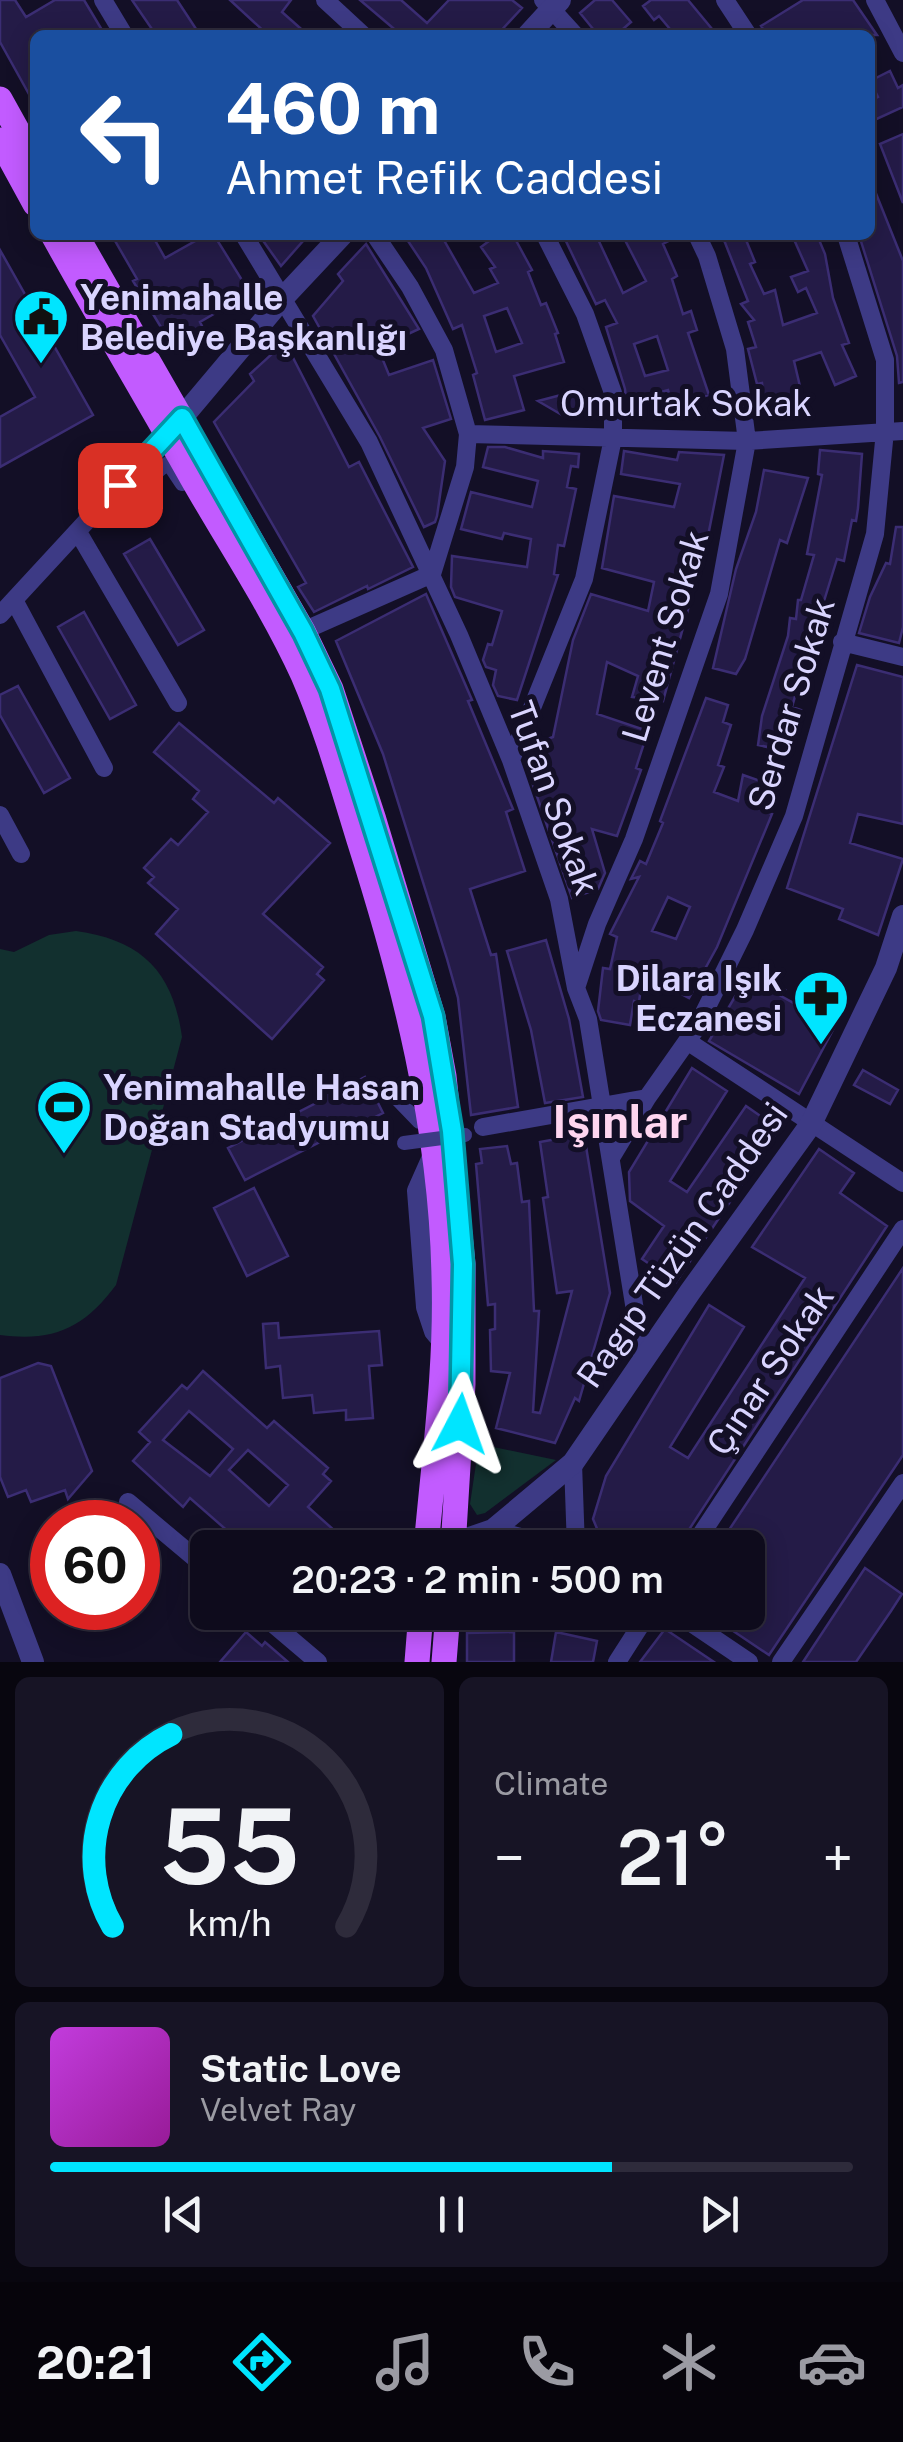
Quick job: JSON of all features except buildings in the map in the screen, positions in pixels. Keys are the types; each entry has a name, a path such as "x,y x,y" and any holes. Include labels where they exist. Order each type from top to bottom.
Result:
{"main road":[{"path":"0,100 30,153"},
{"path":"0,140 30,195"},
{"path":"55,240 303,632 330,689 374,820 433,1016 457,1183 464,1283 464,1384 450,1530"},
{"path":"79,240 310,694 402,986 434,1154 444,1273 445,1342 428,1530"},
{"path":"417,1662 420,1630"},
{"path":"444,1662 447,1630"}],"street":[{"path":"103,0 121,30"},
{"path":"325,0 358,30"},
{"path":"725,0 745,30"},
{"path":"875,0 903,53"},
{"path":"532,30 552,3 571,30"},
{"name":"Tufan Sokak","path":"247,240 369,442 432,574 510,760 558,900 576,988 588,1019 643,1360"},
{"path":"0,615 175,426 337,240"},
{"path":"303,632 432,574 465,467 468,434 444,350 410,287 378,240"},
{"path":"510,760 584,579 613,438 613,393 585,314 548,240"},
{"name":"Levent Sokak","path":"576,988 597,924 634,839 719,594 747,441 735,349 699,240"},
{"name":"Serdar Sokak","path":"612,1156 697,1027 745,930 794,816 875,534 894,431 884,360 848,240"},
{"name":"Omurtak Sokak","path":"468,434 747,441 894,431"},
{"path":"157,472 168,462 233,562 297,688 338,796 389,978 419,1122 392,1094"},
{"path":"78,532 178,703"},
{"path":"14,600 104,768"},
{"path":"842,642 903,657"},
{"path":"0,815 22,854"},
{"name":"Ragıp Tüzün Caddesi","path":"493,1530 572,1463 811,1124 886,968 903,916"},
{"path":"687,1041 903,1182"},
{"path":"484,1127 647,1098"},
{"path":"404,1143 465,1134"},
{"name":"Çınar Sokak","path":"704,1530 903,1229"},
{"path":"572,1463 575,1530"},
{"path":"781,1662 903,1483"},
{"path":"160,1529 190,1554"},
{"path":"0,1574 33,1662"},
{"path":"280,1630 318,1662"},
{"path":"617,1662 637,1630"},
{"path":"702,1630 750,1662"}],"green space":[{"name":"Yenimahalle Hasan Doğan Stadyumu","path":"76,931 119,942 150,963 171,994 182,1037 116,1285 92,1312 66,1329 36,1336 0,1335 0,949 14,952 49,935"},
{"path":"479,1444 556,1460 477,1515 470,1504"}],"place":[{"name":"Yenimahalle Belediye Başkanlığı","path":"41,366"},
{"name":"Dilara Işık Eczanesi","path":"821,1047"},
{"name":"Yenimahalle Hasan Doğan Stadyumu","path":"64,1156"}],"district":[{"name":"Işınlar","path":"620,1121"}],"route":[{"path":"120,485 182,418 303,632 330,689 414,950 433,1016 444,1076 463,1264 464,1384 460,1424"}]}
